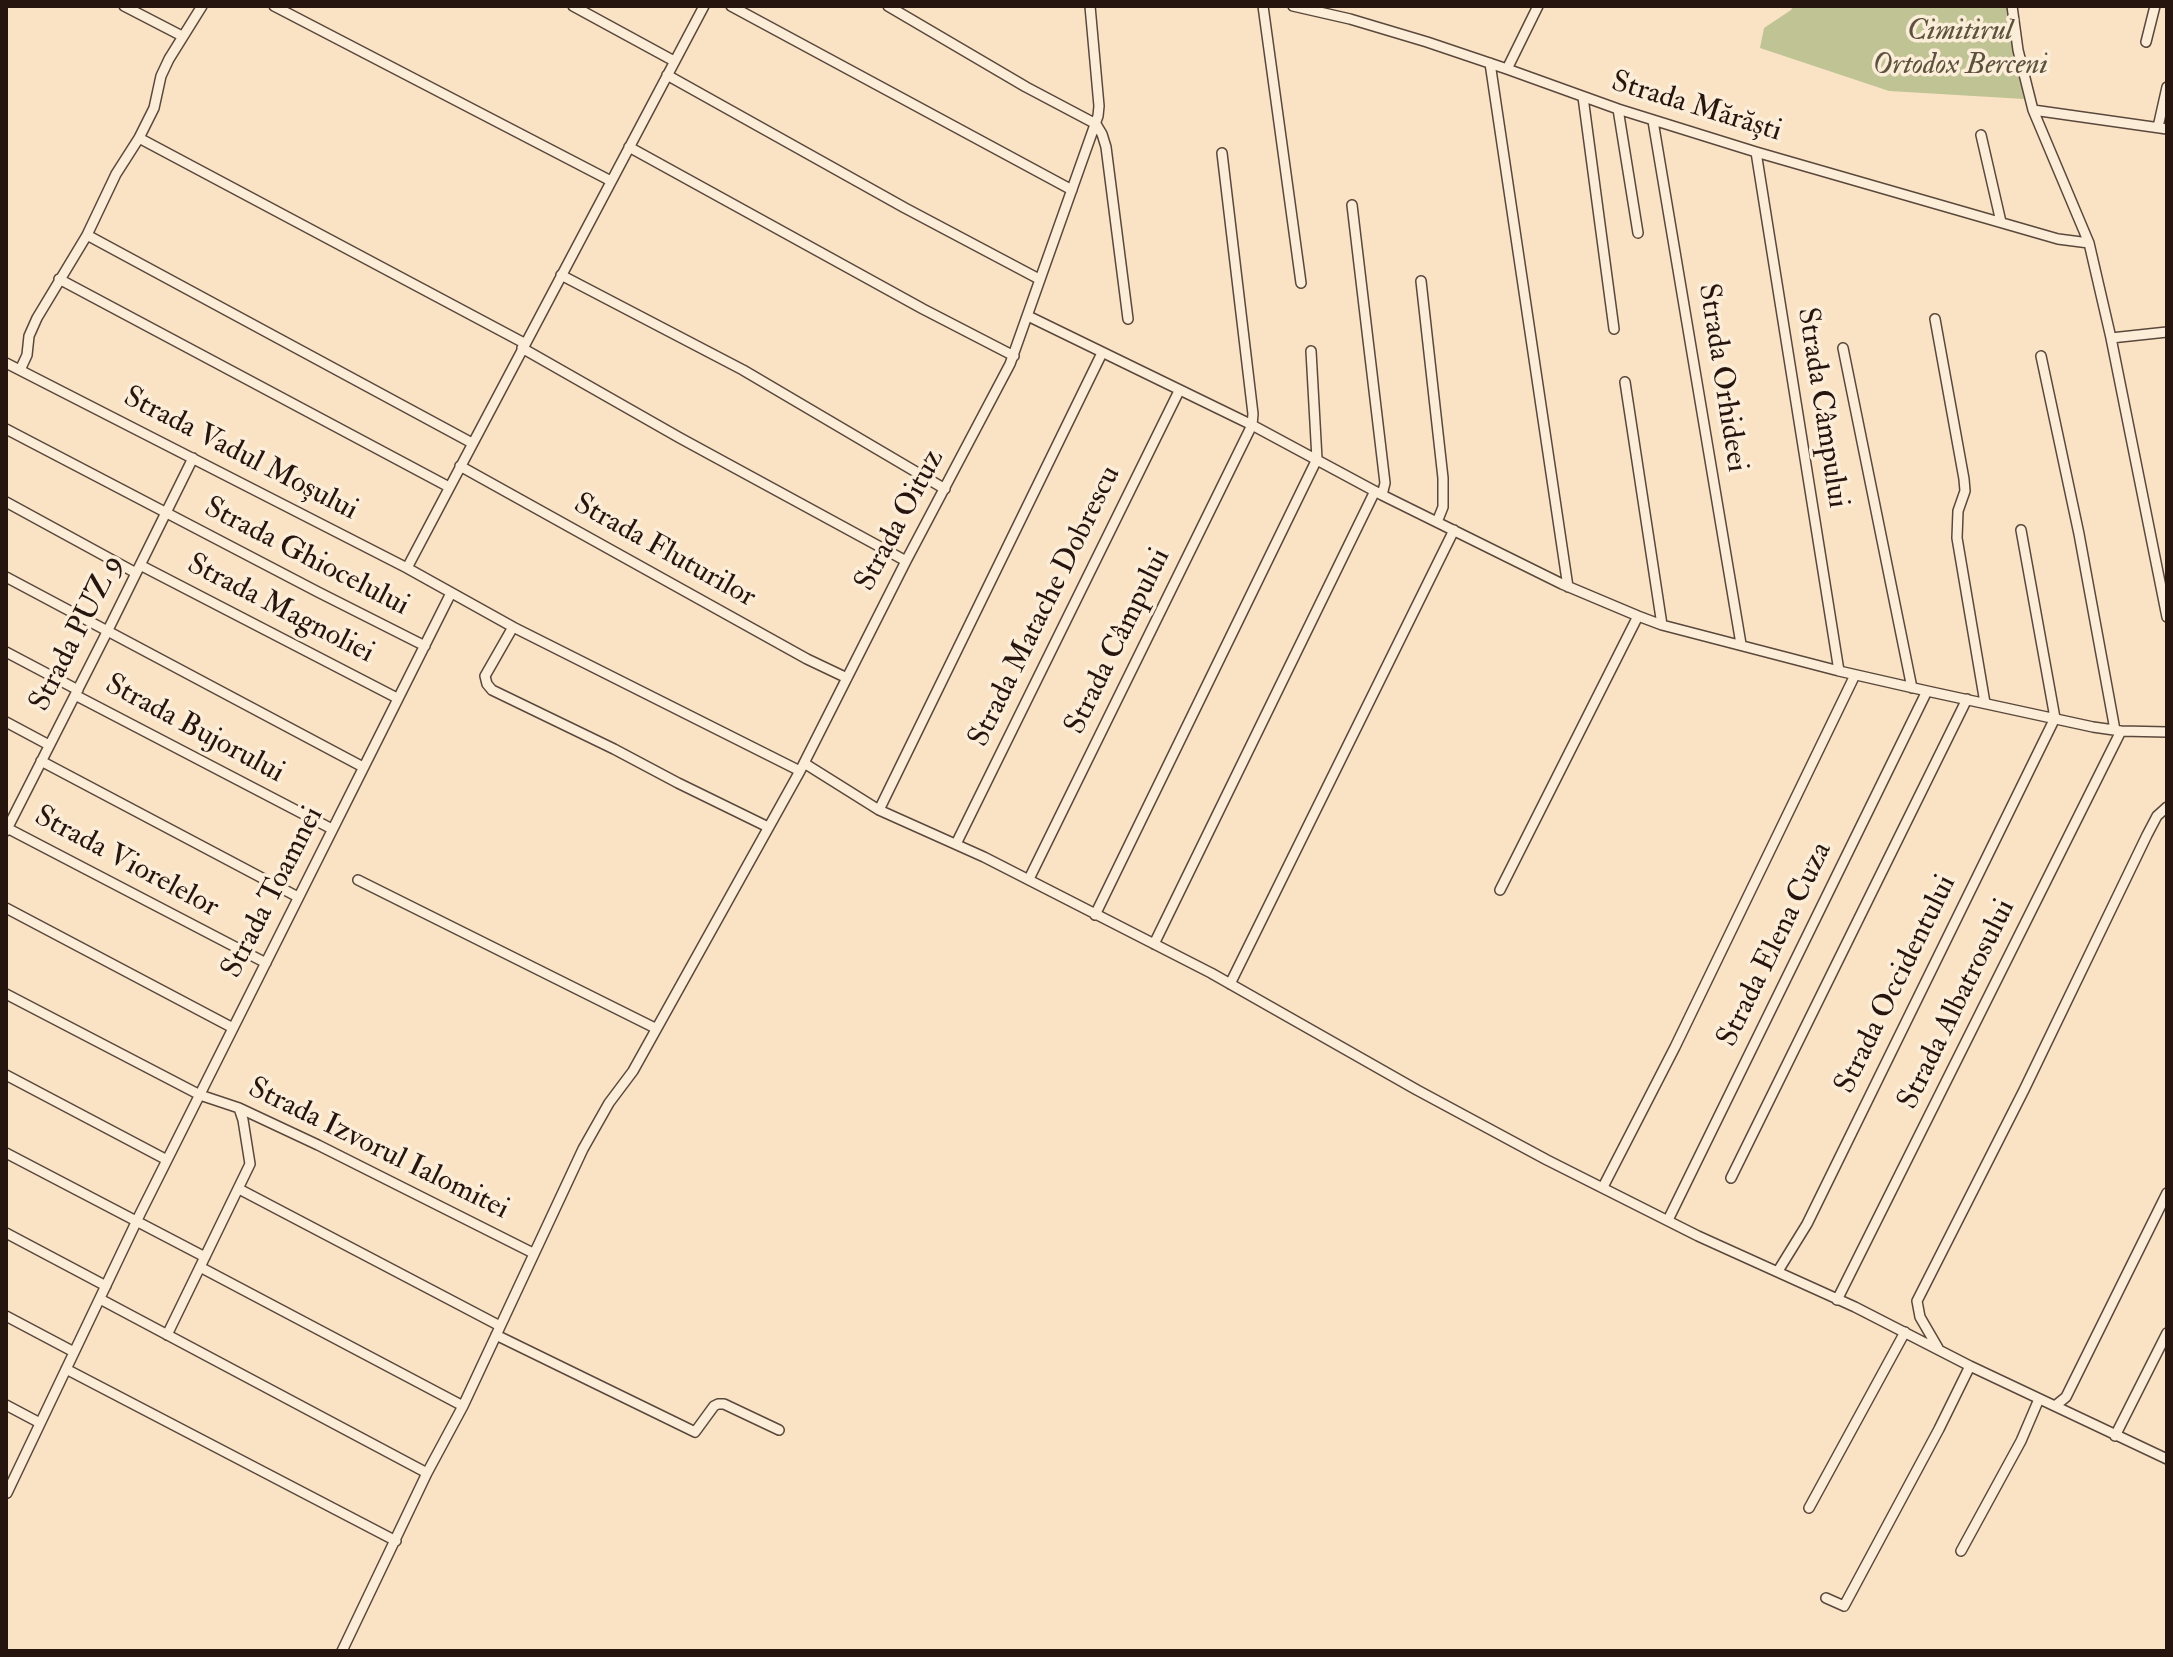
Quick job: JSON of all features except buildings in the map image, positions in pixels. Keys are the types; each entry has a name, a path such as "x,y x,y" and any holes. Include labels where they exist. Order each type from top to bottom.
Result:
{"street":[{"path":"124,6 182,36"},
{"path":"20,370 33,327 87,235 109,186 139,138 154,108 161,76 202,6"},
{"path":"274,6 611,181"},
{"path":"573,6 674,61"},
{"path":"407,568 704,6"},
{"path":"731,6 1072,190"},
{"path":"888,6 1096,124 1106,147 1128,319"},
{"name":"Strada Oituz","path":"342,1651 427,1473 463,1406 583,1149 609,1103 633,1071 802,767 1014,356 1096,124 1099,106 1090,6"},
{"path":"1263,6 1301,283"},
{"name":"Strada Mărăști","path":"1293,6 1317,8 1427,42 1653,121 1756,152 2058,239 2089,243"},
{"path":"1507,69 1538,6"},
{"path":"2012,6 2018,50 2033,110 2089,243 2167,617"},
{"path":"2146,42 2155,6"},
{"path":"1490,63 1568,587"},
{"path":"667,75 1039,279"},
{"path":"2033,110 2163,128 2167,87"},
{"path":"1583,97 1614,329"},
{"path":"1618,109 1638,233"},
{"name":"Strada Orhideei","path":"1653,121 1741,644"},
{"path":"1981,135 2001,222"},
{"path":"139,138 523,345 680,438 906,561"},
{"path":"629,147 1014,356"},
{"name":"Strada Câmpului","path":"1756,152 1839,671"},
{"path":"1222,153 1252,425"},
{"path":"1154,944 1385,483 1352,205"},
{"path":"87,235 472,443"},
{"path":"561,275 743,370 945,489"},
{"path":"59,279 449,487"},
{"path":"1421,281 1443,478 1443,507 1437,522"},
{"path":"1028,316 1252,425 1379,493 1568,587 1662,625 1912,688 2118,730 2167,732"},
{"path":"1935,319 1964,479 1965,491 1958,511 1957,538 1985,703"},
{"path":"2111,338 2167,332"},
{"path":"1843,348 1912,688"},
{"path":"1095,915 1317,459 1311,351"},
{"path":"879,810 1102,353"},
{"path":"2041,356 2118,730"},
{"name":"Strada Vadul Moșului","path":"6,363 407,568 513,627 802,767 879,810 1029,879 1230,984 1547,1160 1742,1257 1778,1271 2167,1459"},
{"path":"1625,382 1662,625"},
{"name":"Strada Matache Dobrescu","path":"956,844 1179,391"},
{"name":"Strada Câmpului","path":"1029,879 1252,425"},
{"name":"Strada Ghiocelului","path":"6,429 425,646"},
{"name":"Strada PUZ 9","path":"7,830 193,458"},
{"name":"Strada Fluturilor","path":"460,466 807,659 847,678"},
{"name":"Strada Magnoliei","path":"6,502 397,698"},
{"path":"1230,984 1454,530"},
{"path":"2021,530 2055,718"},
{"path":"6,577 363,767"},
{"name":"Strada Toamnei","path":"7,1493 138,1218 451,593"},
{"path":"1500,890 1638,616"},
{"path":"513,627 485,676 492,690 768,827"},
{"name":"Strada Bujorului","path":"6,652 76,693 332,829"},
{"path":"1603,1187 1682,1033 1855,675"},
{"name":"Strada Elena Cuza","path":"1668,1220 1927,691"},
{"path":"1731,1178 1967,699"},
{"name":"Strada Occidentului","path":"1778,1271 1807,1224 2055,718"},
{"path":"6,722 49,745"},
{"name":"Strada Albatrosului","path":"1837,1300 2118,730"},
{"path":"41,761 298,897"},
{"path":"1938,1348 1920,1317 1917,1301 2012,1115 2147,835 2157,816 2167,807"},
{"name":"Strada Viorelelor","path":"7,830 266,963"},
{"path":"358,880 655,1028"},
{"path":"6,908 233,1028"},
{"name":"Strada Izvorul Ialomitei","path":"6,994 200,1095 239,1108 318,1145 533,1253"},
{"path":"6,1075 167,1160"},
{"path":"167,1335 250,1164 239,1108"},
{"path":"6,1153 138,1218 205,1257"},
{"path":"239,1189 498,1330 695,1432 718,1404 779,1430"},
{"path":"2055,1406 2066,1397 2167,1193"},
{"path":"6,1233 106,1286"},
{"path":"200,1267 463,1406"},
{"path":"100,1299 427,1473"},
{"path":"6,1316 74,1352"},
{"path":"1809,1508 1905,1332"},
{"path":"2115,1436 2167,1333"},
{"path":"1826,1598 1844,1606 1970,1366"},
{"path":"66,1369 396,1541"},
{"path":"1961,1551 2021,1441 2039,1399"},
{"path":"6,1405 40,1423"}],"green space":[{"name":"Cimitirul Ortodox Berceni","path":"1793,6 2007,6 2024,99 1889,91 1760,48 1764,28"}]}
